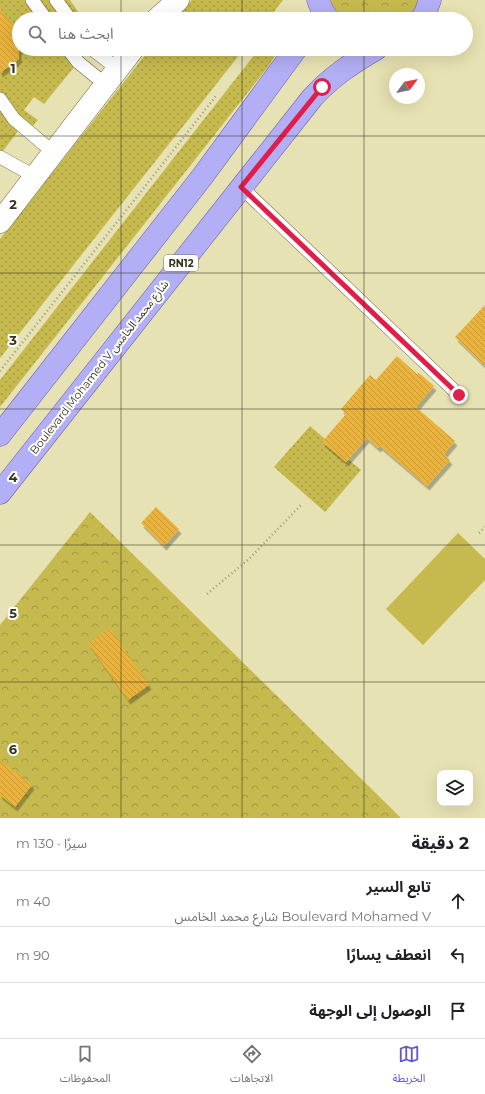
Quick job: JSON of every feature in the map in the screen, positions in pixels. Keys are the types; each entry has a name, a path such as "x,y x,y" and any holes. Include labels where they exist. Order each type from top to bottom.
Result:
{"main road":[{"path":"426,12 430,0"},
{"path":"0,435 202,177 291,56"},
{"name":"Boulevard Mohamed V شارع محمد الخامس","path":"0,493 241,187 322,87 338,72 364,56"}],"street":[{"path":"165,12 178,0"},
{"path":"0,222 128,56"}],"lane":[{"path":"32,0 41,12"},
{"path":"56,0 65,12"},
{"path":"73,56 78,62 112,77"},
{"path":"97,56 112,77"},
{"path":"0,99 14,119 54,153"},
{"path":"0,157 36,177"},
{"path":"241,187 459,395"}],"path":[{"path":"0,370 216,96"},
{"path":"207,594 249,559 302,504"},
{"path":"479,533 485,527"}],"green space":[{"path":"0,0 70,0 78,12 12,12 12,56 83,56 44,104 34,97 24,110 38,120 32,127 25,122 0,155"},
{"path":"192,0 283,0 274,12 180,12"},
{"path":"331,0 421,0 414,12 338,12 333,7"},
{"path":"144,56 238,56 0,358 0,239"},
{"path":"254,56 275,56 268,67 0,407 0,380"},
{"path":"310,426 325,439 323,442 346,462 349,460 361,470 325,512 274,467"},
{"path":"90,512 401,818 0,818 0,625"},
{"path":"458,533 485,559 485,580 423,645 386,609"}],"building":[{"path":"0,8 12,25 12,56 19,56 19,59 0,73"},
{"path":"485,305 485,366 455,337"},
{"path":"397,356 417,374 419,373 434,386 416,407 455,441 444,454 450,460 427,486 380,446 378,448 367,438 346,462 322,442 346,414 341,409 370,375 376,380"},
{"path":"156,507 179,529 164,546 141,523"},
{"path":"110,628 149,685 128,700 88,643"},
{"path":"0,760 32,785 15,807 0,795"}],"route":[{"path":"322,87 241,187 459,395"}]}
